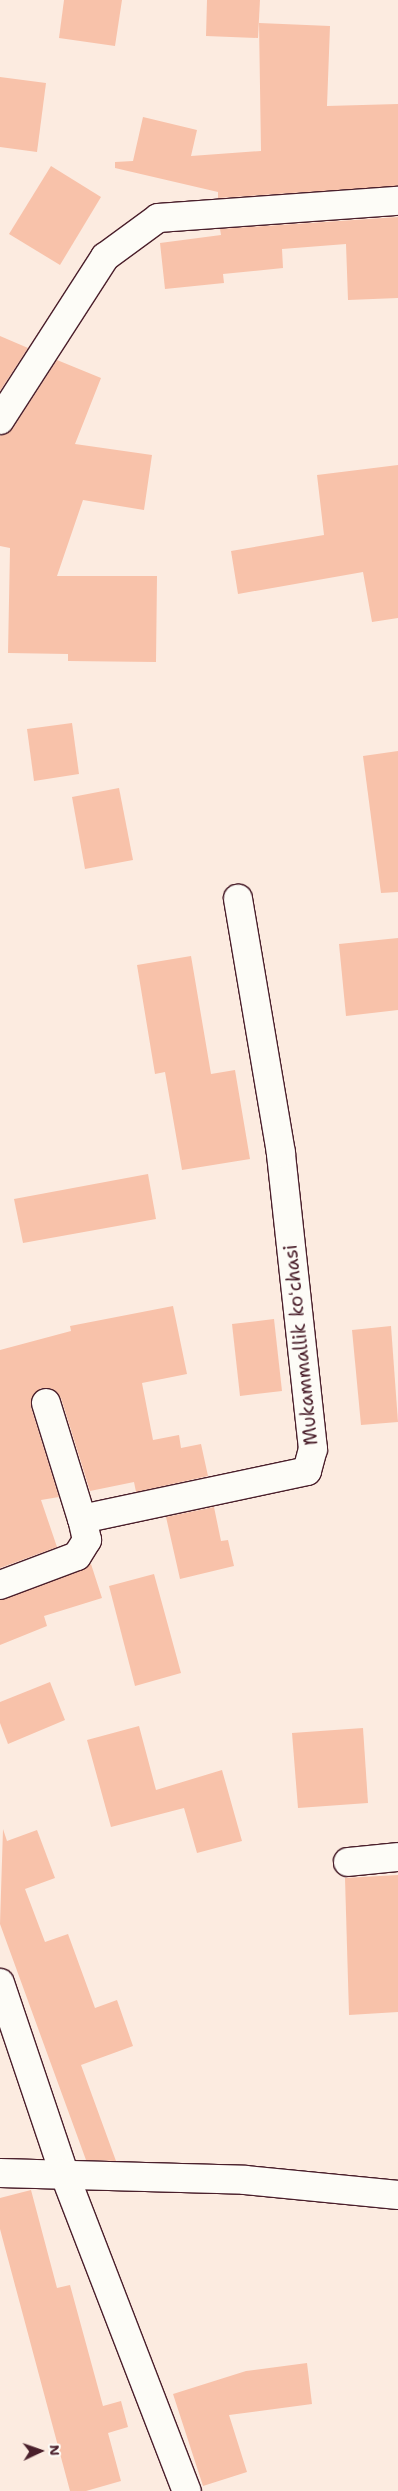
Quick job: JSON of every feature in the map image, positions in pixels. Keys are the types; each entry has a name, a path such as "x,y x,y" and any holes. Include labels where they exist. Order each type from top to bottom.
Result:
{"street":[{"path":"0,420 105,257 158,218 398,201"},
{"name":"Mukammallik koʻchasi","path":"82,1519 308,1470 313,1449 281,1153 238,899"},
{"path":"0,1585 77,1556 87,1540 46,1403"},
{"path":"348,1862 398,1857"},
{"path":"0,1984 64,2173 187,2491"},
{"path":"0,2173 64,2173 245,2180 398,2195"}],"building":[{"path":"64,0 122,0 115,46 59,38"},
{"path":"207,0 260,0 258,38 206,36"},
{"path":"259,23 330,26 327,106 398,104 398,186 218,198 218,192 115,168 115,162 133,161 143,117 197,130 191,156 261,151"},
{"path":"0,77 46,83 37,152 0,147"},
{"path":"51,166 101,197 60,265 9,234"},
{"path":"398,217 398,298 348,300 346,244 282,249 283,268 223,274 224,283 165,289 160,243 221,235 220,229"},
{"path":"0,336 28,348 0,391"},
{"path":"57,360 101,378 75,444 152,455 144,510 83,500 57,576 157,576 156,662 68,661 68,654 8,653 10,548 0,546 0,436 13,428"},
{"path":"398,465 398,618 372,622 363,572 238,594 231,551 324,535 317,475"},
{"path":"72,723 79,774 34,781 27,729"},
{"path":"398,751 398,892 381,893 363,756"},
{"path":"119,788 133,860 85,869 72,797"},
{"path":"398,938 398,1010 346,1016 339,944"},
{"path":"191,956 211,1074 235,1070 250,1159 182,1170 165,1072 155,1074 137,965"},
{"path":"148,1174 156,1219 23,1243 14,1199"},
{"path":"173,1306 187,1374 142,1383 153,1440 179,1435 181,1448 201,1444 208,1476 136,1492 134,1482 90,1491 61,1398 50,1388 41,1388 31,1399 31,1407 59,1497 41,1500 57,1547 0,1568 0,1350 71,1331 70,1326"},
{"path":"274,1319 282,1391 240,1396 232,1324"},
{"path":"391,1326 398,1422 361,1425 352,1330"},
{"path":"214,1507 221,1541 228,1540 234,1566 180,1579 166,1517"},
{"path":"91,1564 102,1598 44,1616 47,1626 0,1645 0,1600"},
{"path":"154,1574 181,1673 135,1686 109,1586"},
{"path":"50,1682 65,1720 8,1744 0,1723 0,1702"},
{"path":"139,1726 156,1790 222,1770 242,1841 197,1853 184,1808 111,1827 87,1740"},
{"path":"363,1728 368,1803 298,1808 292,1733"},
{"path":"3,1829 7,1841 37,1830 55,1878 25,1889 45,1942 68,1934 95,2008 117,2000 133,2046 81,2065 116,2161 86,2160 0,1924"},
{"path":"398,1875 398,2012 349,2015 345,1878"},
{"path":"31,2190 57,2288 70,2285 103,2406 121,2401 128,2427 108,2433 121,2481 86,2491 70,2491 0,2229 0,2198"},
{"path":"307,2363 312,2404 229,2415 247,2472 203,2486 173,2394 246,2371"}]}
